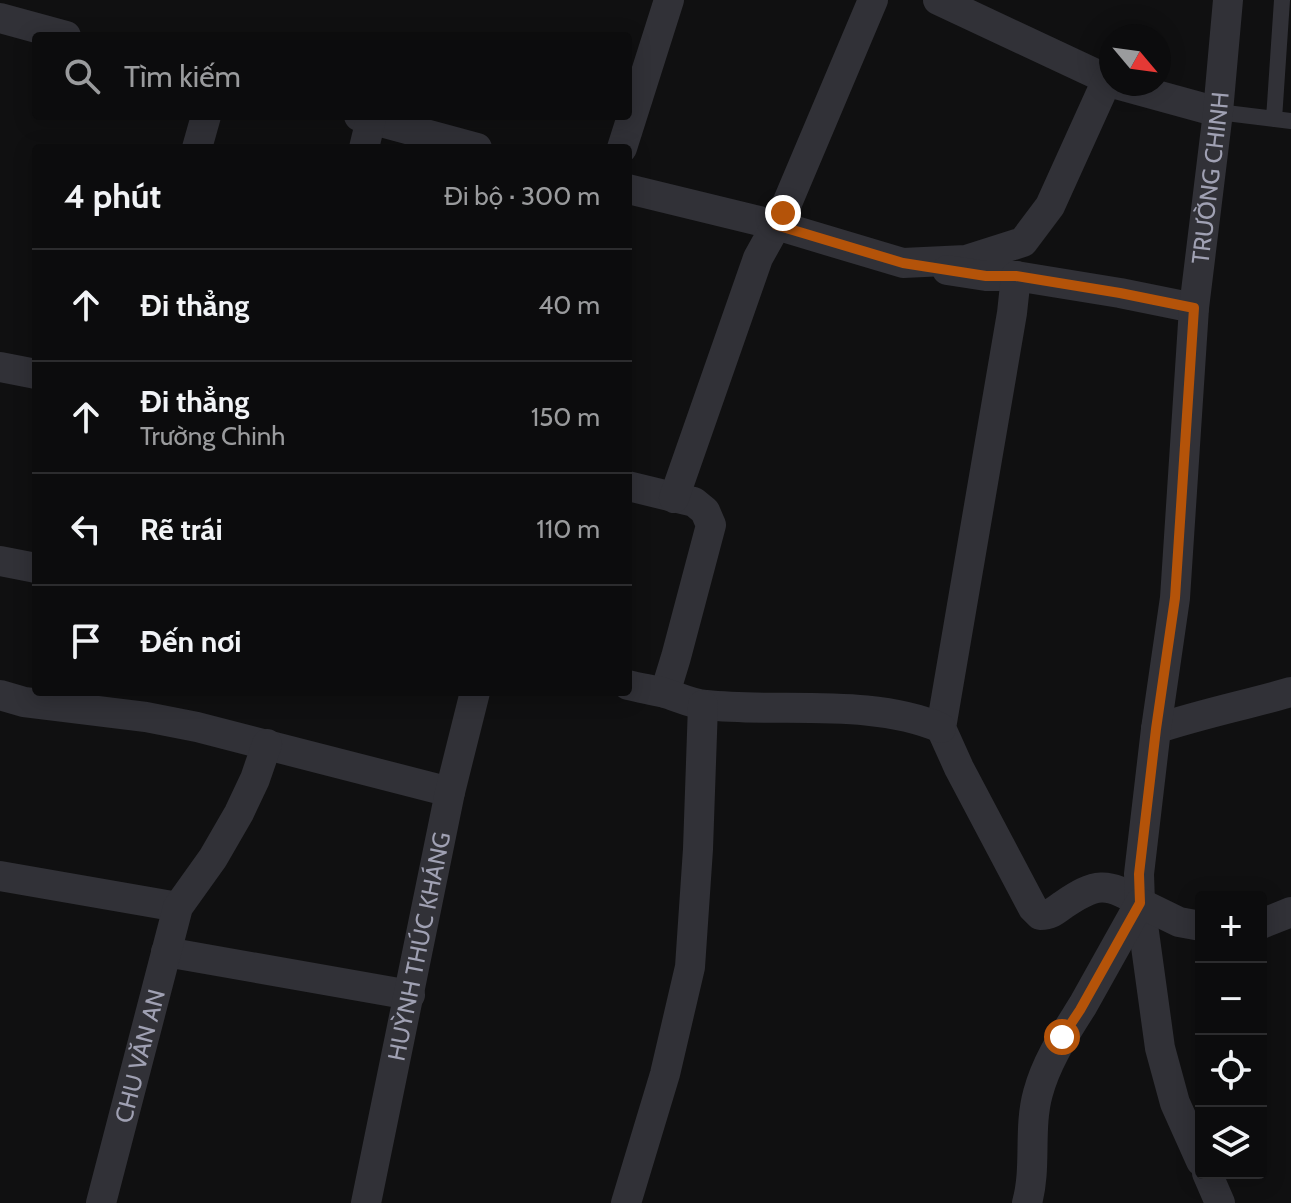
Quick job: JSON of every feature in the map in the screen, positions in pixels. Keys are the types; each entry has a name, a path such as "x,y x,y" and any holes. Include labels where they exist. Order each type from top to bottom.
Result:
{"street":[{"path":"632,117 669,0"},
{"path":"674,498 758,258 776,225 873,0"},
{"path":"938,0 1099,76"},
{"name":"TRƯỜNG CHINH","path":"1195,1148 1175,1103 1160,1048 1140,903 1139,874 1175,598 1194,308 1228,0"},
{"path":"0,18 51,32"},
{"path":"903,263 966,260 1023,242 1050,206 1105,96"},
{"path":"1161,96 1218,112"},
{"path":"198,144 205,120"},
{"path":"623,144 631,120"},
{"path":"365,128 455,144"},
{"path":"632,190 776,225 903,263 986,276 1016,276 1194,308"},
{"path":"1016,276 941,728 1033,908 1040,915 1049,915 1094,887 1123,891 1179,922 1195,925"},
{"path":"0,367 32,373"},
{"path":"632,487 694,502 705,511 711,525 665,693"},
{"path":"0,561 32,567"},
{"path":"632,686 703,705 840,709 888,714 924,721 941,728"},
{"path":"1156,729 1291,692"},
{"path":"0,695 24,702 146,717 267,744 450,792"},
{"name":"HUỲNH THÚC KHÁNG","path":"366,1203 450,792 474,696"},
{"path":"626,1203 665,1074 690,967 703,705"},
{"path":"2,883 178,907 213,858 239,813 267,744"},
{"path":"1027,1203 1031,1189 1037,1096 1047,1065 1140,903"},
{"name":"CHU VĂN AN","path":"101,1203 178,907"},
{"path":"1267,922 1291,912"},
{"path":"166,952 410,995"},
{"path":"1210,1179 1220,1203"}],"lane":[{"path":"1218,112 1283,120 1282,0"}],"route":[{"path":"783,213 776,225 903,263 986,276 1016,276 1194,308 1175,598 1139,874 1140,903 1062,1037"}]}
